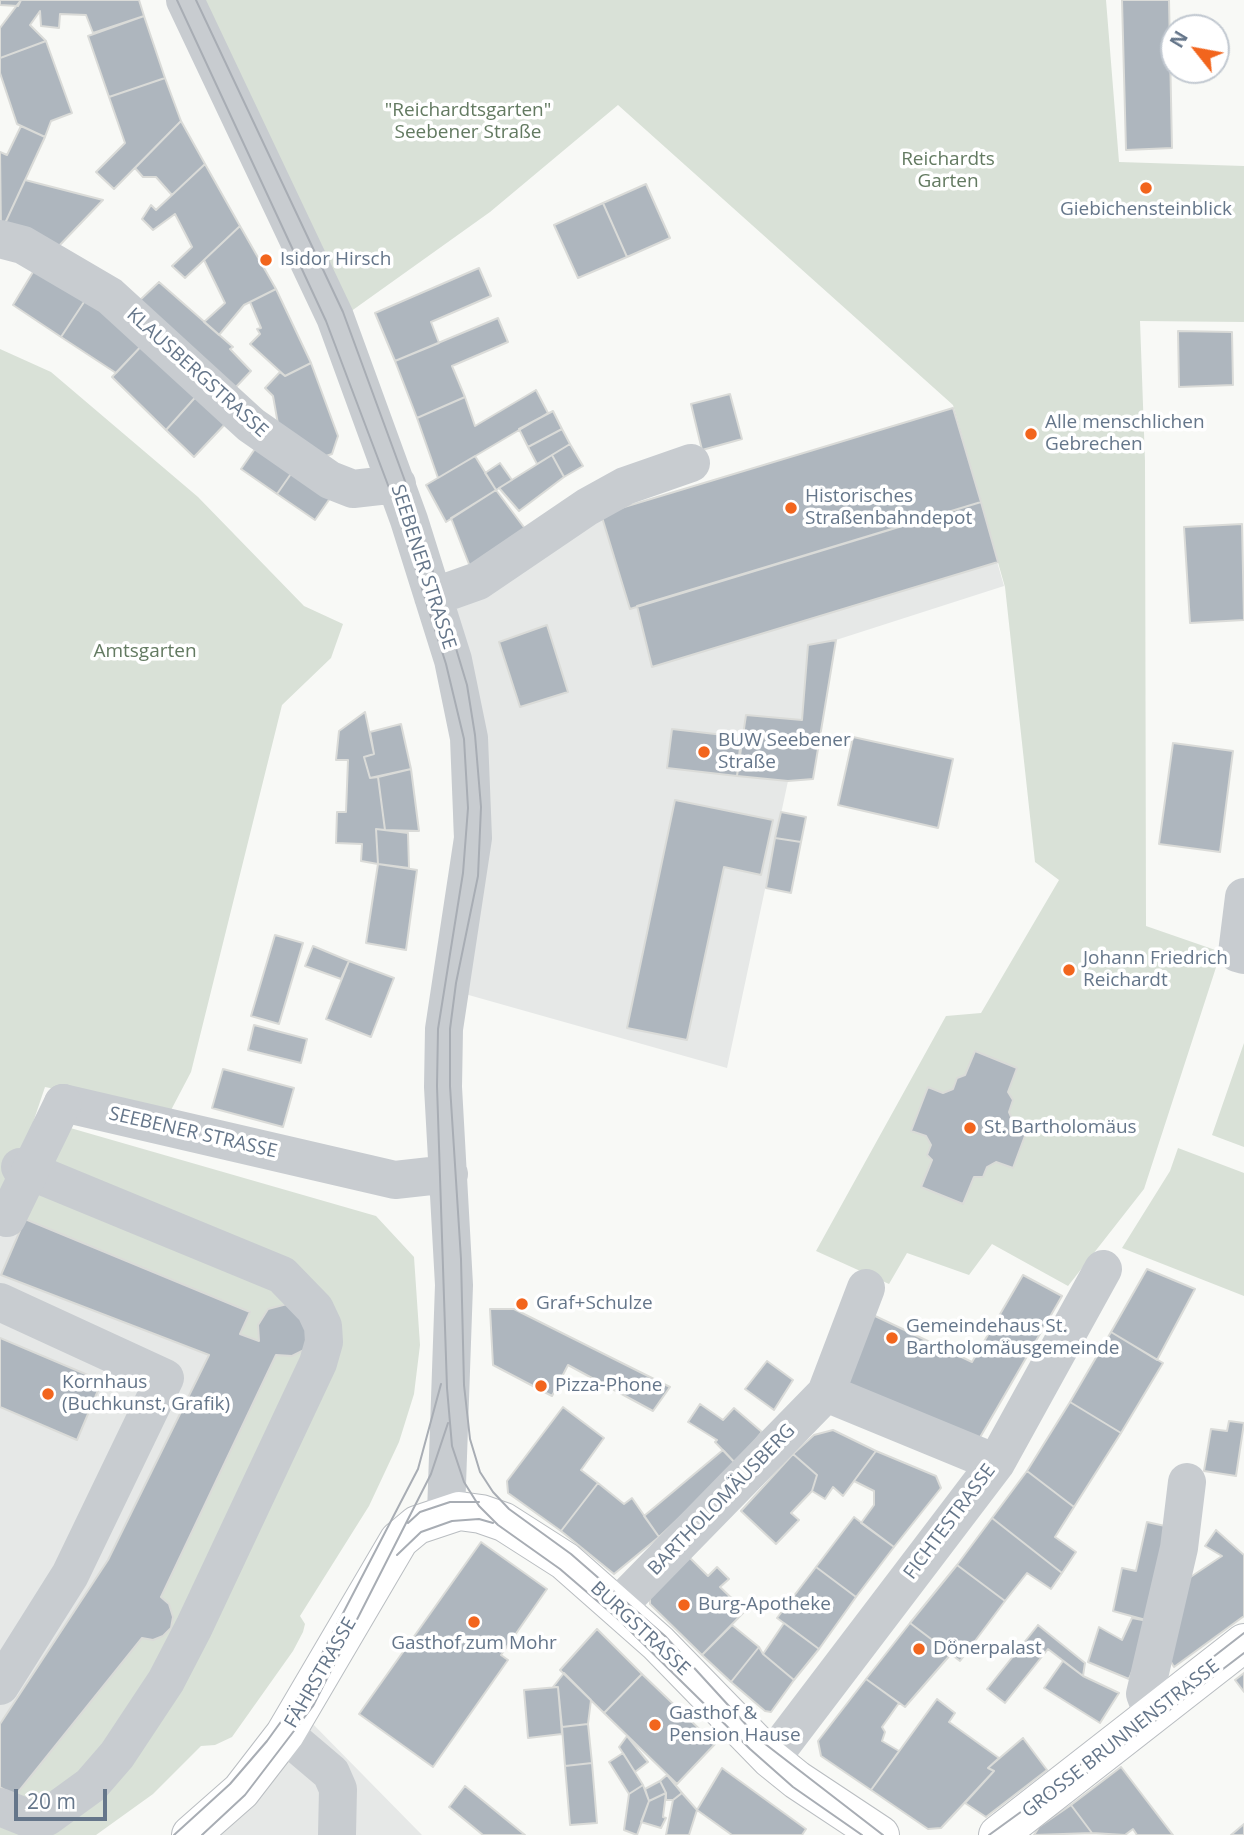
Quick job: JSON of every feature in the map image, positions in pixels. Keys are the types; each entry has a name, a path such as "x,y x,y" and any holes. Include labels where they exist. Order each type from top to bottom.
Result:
{"main road":[{"name":"BURGSTRASSE","path":"446,1513 481,1514 504,1522 565,1561 629,1595 658,1643 771,1759 880,1835"},
{"name":"FÄHRSTRASSE","path":"191,1835 241,1791 285,1734 328,1664 388,1554 407,1531 446,1513"},
{"name":"GROSSE BRUNNENSTRASSE","path":"998,1835 1244,1643"}],"street":[{"name":"SEEBENER STRASSE","path":"185,0 335,317 397,484 453,660 467,727 474,808 470,875 449,983 444,1029 443,1087 454,1285 446,1513"},
{"name":"KLAUSBERGSTRASSE","path":"0,239 23,245 110,296 251,425 330,480 352,489 397,484"},
{"path":"433,597 478,581 587,508 625,486 691,463"},
{"path":"1244,897 1237,953 1244,955"},
{"name":"SEEBENER STRASSE","path":"4,1223 63,1103 395,1180 449,1174"},
{"path":"0,1807 41,1828 91,1785 117,1755 166,1681 318,1363 324,1342 323,1326 315,1309 282,1276 20,1167"},
{"name":"FICHTESTRASSE","path":"771,1759 996,1463 1103,1269"},
{"name":"BARTHOLOMÄUSBERG","path":"629,1595 826,1393 866,1288"},
{"path":"0,1302 165,1378 70,1575 0,1686"},
{"path":"826,1393 996,1463"},
{"path":"1152,1713 1145,1694 1146,1685 1179,1548 1187,1482"},
{"path":"285,1734 331,1773 338,1789 337,1835"}],"shaded area":[{"path":"953,408 1004,586 836,640 813,779 788,781 727,1068 458,992 448,612 601,514"},
{"path":"0,1215 25,1219 250,1312 240,1334 258,1325 268,1309 287,1304 306,1349 292,1356 276,1356 161,1597 169,1604 173,1617 171,1628 163,1636 153,1640 0,1818"},
{"path":"307,1718 422,1835 202,1835"}],"green space":[{"name":"Reichardts Garten","path":"194,0 1106,0 1119,162 1244,166 1244,322 1140,321 1145,461 1146,926 1221,952 1144,1189 1068,1286 992,1244 969,1275 907,1253 889,1284 816,1251 946,1016 981,1013 1059,880 1035,862 1005,587 953,405 618,105 490,212 350,312"},
{"name":"Amtsgarten","path":"0,349 51,372 198,497 304,606 343,624 331,658 282,705 191,1072 170,1112 45,1087 8,1197 0,1198"},
{"path":"1244,1043 1244,1147 1212,1135"},
{"path":"53,1123 376,1216 414,1257 420,1345 414,1394 399,1442 369,1506 300,1616 305,1624 293,1651 232,1737 215,1745 201,1746 153,1794 96,1835 0,1835 0,1818 15,1796 142,1638 153,1640 163,1636 171,1628 173,1617 169,1604 161,1597 276,1355 292,1356 305,1349 287,1304 268,1309 258,1325 259,1341 240,1334 249,1312 25,1219"},
{"path":"1178,1148 1244,1173 1244,1296 1122,1248 1170,1171"}],"building":[{"path":"0,0 21,0 18,6 0,5"},
{"path":"21,0 139,0 144,16 93,33 86,15 60,14 59,28 41,26 40,11 30,25 46,41 0,58 0,28"},
{"path":"1122,0 1169,0 1169,14 1160,14 1160,84 1171,84 1172,148 1126,150"},
{"path":"144,16 165,78 109,97 88,36"},
{"path":"46,41 72,113 51,121 45,137 17,124 0,73 0,58"},
{"path":"165,78 181,121 114,189 96,172 125,143 109,97"},
{"path":"181,121 205,164 172,195 156,177 143,177 135,168"},
{"path":"21,126 45,137 1,232 0,152 7,155"},
{"path":"205,164 240,226 185,278 172,266 192,247 175,214 153,230 142,219 151,205 156,210"},
{"path":"25,180 103,200 56,249 1,232"},
{"path":"646,184 670,238 627,257 603,203"},
{"path":"603,203 627,257 578,278 554,225"},
{"path":"240,226 276,289 244,305 219,335 204,322 225,303 204,260"},
{"path":"36,267 86,299 61,337 13,305"},
{"path":"479,268 491,296 431,322 439,343 395,361 375,313"},
{"path":"159,282 233,347 230,349 251,371 235,388 139,301"},
{"path":"276,289 311,363 285,376 250,344 260,334 257,329 261,328 250,302"},
{"path":"86,299 146,341 116,373 61,337"},
{"path":"498,318 508,342 452,366 465,397 417,418 395,361"},
{"path":"1178,331 1232,332 1233,385 1179,387"},
{"path":"146,341 200,392 166,430 112,377"},
{"path":"311,363 338,436 332,454 317,459 278,424 273,396 265,388 280,372 285,376"},
{"path":"536,390 548,413 438,478 417,418 465,397 475,426"},
{"path":"200,392 229,420 194,457 166,430"},
{"path":"730,394 742,439 702,450 691,404"},
{"name":"Historisches Straßenbahndepot","path":"953,408 981,502 630,609 601,514"},
{"path":"553,411 562,429 528,447 519,429"},
{"path":"562,429 570,444 537,464 528,447"},
{"path":"259,443 295,468 277,494 241,469"},
{"path":"570,444 583,466 564,477 552,455"},
{"path":"552,455 564,477 519,511 499,488"},
{"path":"475,456 496,490 446,522 426,485"},
{"path":"500,463 512,480 496,490 485,473"},
{"path":"295,468 333,494 315,520 277,494"},
{"path":"496,490 532,538 474,577 451,518"},
{"path":"981,502 998,562 652,667 637,606"},
{"path":"1242,524 1244,620 1190,623 1184,527"},
{"path":"547,625 568,692 520,707 499,642"},
{"path":"836,640 813,779 788,781 737,776 746,715 802,720 808,645"},
{"path":"365,712 374,754 364,757 370,778 378,777 385,830 376,829 378,864 361,861 362,844 336,843 337,812 346,812 348,760 336,760 339,731"},
{"path":"401,724 411,769 370,778 364,757 374,754 370,732"},
{"name":"BUW Seebener Straße","path":"672,729 741,737 737,776 667,768"},
{"path":"853,737 953,759 938,828 838,805"},
{"path":"1173,743 1233,751 1220,852 1159,844"},
{"path":"411,769 419,831 385,830 378,777"},
{"path":"675,800 773,820 761,875 724,867 687,1040 627,1028"},
{"path":"781,812 806,817 801,842 775,838"},
{"path":"376,829 408,833 409,868 378,864"},
{"path":"775,838 801,842 791,893 766,888"},
{"path":"378,864 417,870 406,950 366,943"},
{"path":"275,935 303,943 279,1024 251,1016"},
{"path":"313,946 349,961 341,979 305,966"},
{"path":"349,961 394,978 371,1037 326,1019"},
{"path":"254,1025 307,1039 301,1063 248,1050"},
{"name":"St. Bartholomäus","path":"975,1051 1017,1068 1008,1092 1013,1100 1009,1112 1012,1119 1029,1125 1013,1168 996,1162 987,1167 983,1177 974,1177 963,1204 921,1187 932,1160 927,1155 931,1145 926,1136 911,1131 928,1087 943,1093 953,1089 957,1078 965,1075"},
{"path":"223,1069 294,1088 283,1127 212,1108"},
{"path":"25,1219 250,1312 240,1334 259,1341 258,1325 268,1309 287,1304 307,1312 306,1349 292,1356 276,1355 161,1597 169,1604 173,1617 171,1628 163,1636 153,1640 142,1638 15,1796 0,1787 0,1724 108,1560 209,1355 1,1275"},
{"path":"1147,1269 1195,1289 1157,1360 1111,1332"},
{"name":"Gemeindehaus St. Bartholomäusgemeinde","path":"1023,1275 1062,1296 975,1446 838,1383 873,1315 972,1362"},
{"path":"490,1309 514,1309 670,1387 653,1411 568,1365 552,1396 493,1365"},
{"path":"1111,1332 1163,1363 1121,1433 1070,1402"},
{"name":"Kornhaus (Buchkunst, Grafik)","path":"0,1338 102,1381 77,1440 0,1407"},
{"path":"767,1361 793,1380 774,1410 745,1389"},
{"path":"1070,1402 1121,1433 1074,1507 1027,1471"},
{"path":"700,1404 723,1420 734,1408 762,1432 736,1464 715,1442 717,1440 688,1422"},
{"path":"563,1407 604,1438 581,1470 598,1483 561,1531 508,1493 507,1481"},
{"path":"1229,1421 1244,1423 1236,1476 1204,1471 1211,1429 1227,1431"},
{"path":"833,1430 876,1451 843,1496 833,1487 825,1499 812,1491 817,1475 793,1454 814,1435"},
{"path":"723,1450 736,1464 659,1537 644,1516"},
{"path":"876,1451 936,1476 941,1488 894,1547 861,1523 874,1505 874,1491 854,1481"},
{"path":"793,1454 817,1475 812,1491 791,1513 799,1520 776,1544 741,1511"},
{"path":"1027,1471 1074,1507 1055,1537 1076,1552 1062,1573 992,1518"},
{"path":"598,1483 624,1504 632,1498 659,1537 614,1574 561,1531"},
{"path":"854,1517 894,1547 856,1597 816,1567"},
{"path":"992,1518 1062,1573 1051,1589 1027,1573 1005,1601 957,1565"},
{"path":"1147,1522 1174,1528 1153,1622 1113,1611 1122,1568 1136,1571"},
{"path":"1216,1530 1244,1555 1244,1616 1174,1667 1161,1645 1180,1584 1222,1556 1205,1546"},
{"name":"Gasthof zum Mohr","path":"481,1542 547,1589 501,1655 508,1660 433,1767 359,1714"},
{"path":"689,1557 708,1576 717,1567 729,1579 720,1587 745,1611 702,1655 650,1604 650,1594"},
{"path":"957,1565 1005,1601 960,1661 910,1623"},
{"path":"816,1567 856,1597 819,1649 777,1618"},
{"path":"1132,1618 1153,1622 1129,1679 1088,1662 1099,1627 1122,1640"},
{"path":"784,1623 819,1649 794,1680 763,1654"},
{"path":"910,1623 951,1654 905,1707 866,1679"},
{"path":"732,1625 759,1647 731,1682 702,1655"},
{"path":"1038,1625 1085,1663 1083,1676 1048,1649 1005,1703 987,1689"},
{"path":"597,1629 642,1674 604,1713 560,1670"},
{"path":"759,1647 763,1654 794,1680 771,1712 765,1711 731,1682"},
{"path":"1063,1661 1083,1676 1119,1693 1100,1723 1044,1688"},
{"path":"564,1673 591,1700 588,1724 562,1727 558,1687 553,1687"},
{"path":"1244,1673 1244,1692 1235,1680"},
{"name":"Gasthof & Pension Hause","path":"642,1674 715,1744 677,1784 604,1713"},
{"path":"866,1679 899,1703 882,1727 885,1732 882,1741 899,1751 871,1790 821,1756 818,1741"},
{"path":"558,1687 562,1734 528,1738 524,1690"},
{"path":"937,1699 955,1713 949,1722 999,1758 988,1768 994,1771 941,1828 928,1829 871,1790"},
{"path":"588,1724 592,1763 565,1766 562,1727"},
{"path":"627,1736 648,1762 635,1772 619,1747"},
{"path":"1023,1738 1047,1770 986,1817 965,1803 994,1771 988,1768"},
{"path":"623,1753 643,1785 629,1794 609,1762"},
{"path":"592,1763 597,1823 570,1825 565,1766"},
{"path":"1121,1767 1173,1835 1137,1835 1133,1829 1125,1835 1092,1833 1071,1805"},
{"path":"722,1768 806,1829 802,1835 732,1835 697,1810"},
{"path":"667,1775 682,1793 673,1800 666,1800 666,1793 660,1781"},
{"path":"660,1781 666,1793 649,1801 645,1789"},
{"path":"643,1785 649,1801 637,1835 624,1830 629,1794"},
{"path":"465,1786 525,1835 483,1835 449,1807"},
{"path":"666,1793 663,1817 666,1818 661,1828 641,1822 649,1801"},
{"path":"682,1793 697,1810 689,1835 666,1835 673,1800"},
{"path":"1071,1805 1092,1833 1034,1835 1039,1827"},
{"path":"1244,1824 1244,1835 1231,1835"}],"tram line":[{"path":"177,0 326,321 394,501 446,664 464,739 468,808 463,873 438,1029 437,1086 447,1388 452,1446 464,1482 479,1506 498,1525 560,1569 617,1618 750,1749 793,1787 862,1835"},
{"path":"196,0 343,312 409,492 467,685 475,735 481,807 478,876 456,983 450,1029 450,1086 461,1259 464,1385 470,1439 480,1472 493,1492 509,1509 571,1554 665,1636 760,1740 883,1835"},
{"path":"174,1835 230,1784 267,1741 301,1694 418,1469 441,1384"},
{"path":"202,1835 245,1795 313,1706 431,1474 448,1423"},
{"path":"408,1523 420,1512 450,1502 479,1502"},
{"path":"397,1555 421,1532 452,1521 479,1519 493,1523"},
{"path":"989,1835 1047,1793 1150,1706 1244,1633"},
{"path":"1066,1789 1244,1653"}],"place":[{"name":"Giebichensteinblick","path":"1146,188"},
{"name":"Isidor Hirsch","path":"266,260"},
{"name":"Alle menschlichen Gebrechen","path":"1031,434"},
{"name":"Historisches Straßenbahndepot","path":"791,508"},
{"name":"BUW Seebener Straße","path":"704,752"},
{"name":"Johann Friedrich Reichardt","path":"1069,970"},
{"name":"St. Bartholomäus","path":"970,1128"},
{"name":"Graf+Schulze","path":"522,1304"},
{"name":"Gemeindehaus St. Bartholomäusgemeinde","path":"892,1338"},
{"name":"Pizza-Phone","path":"541,1386"},
{"name":"Kornhaus (Buchkunst, Grafik)","path":"48,1394"},
{"name":"Burg-Apotheke","path":"684,1605"},
{"name":"Gasthof zum Mohr","path":"474,1622"},
{"name":"Dönerpalast","path":"919,1649"},
{"name":"Gasthof & Pension Hause","path":"655,1725"}],"park label":[{"name":"\"Reichardtsgarten\" Seebener Straße","path":"468,122"}]}
